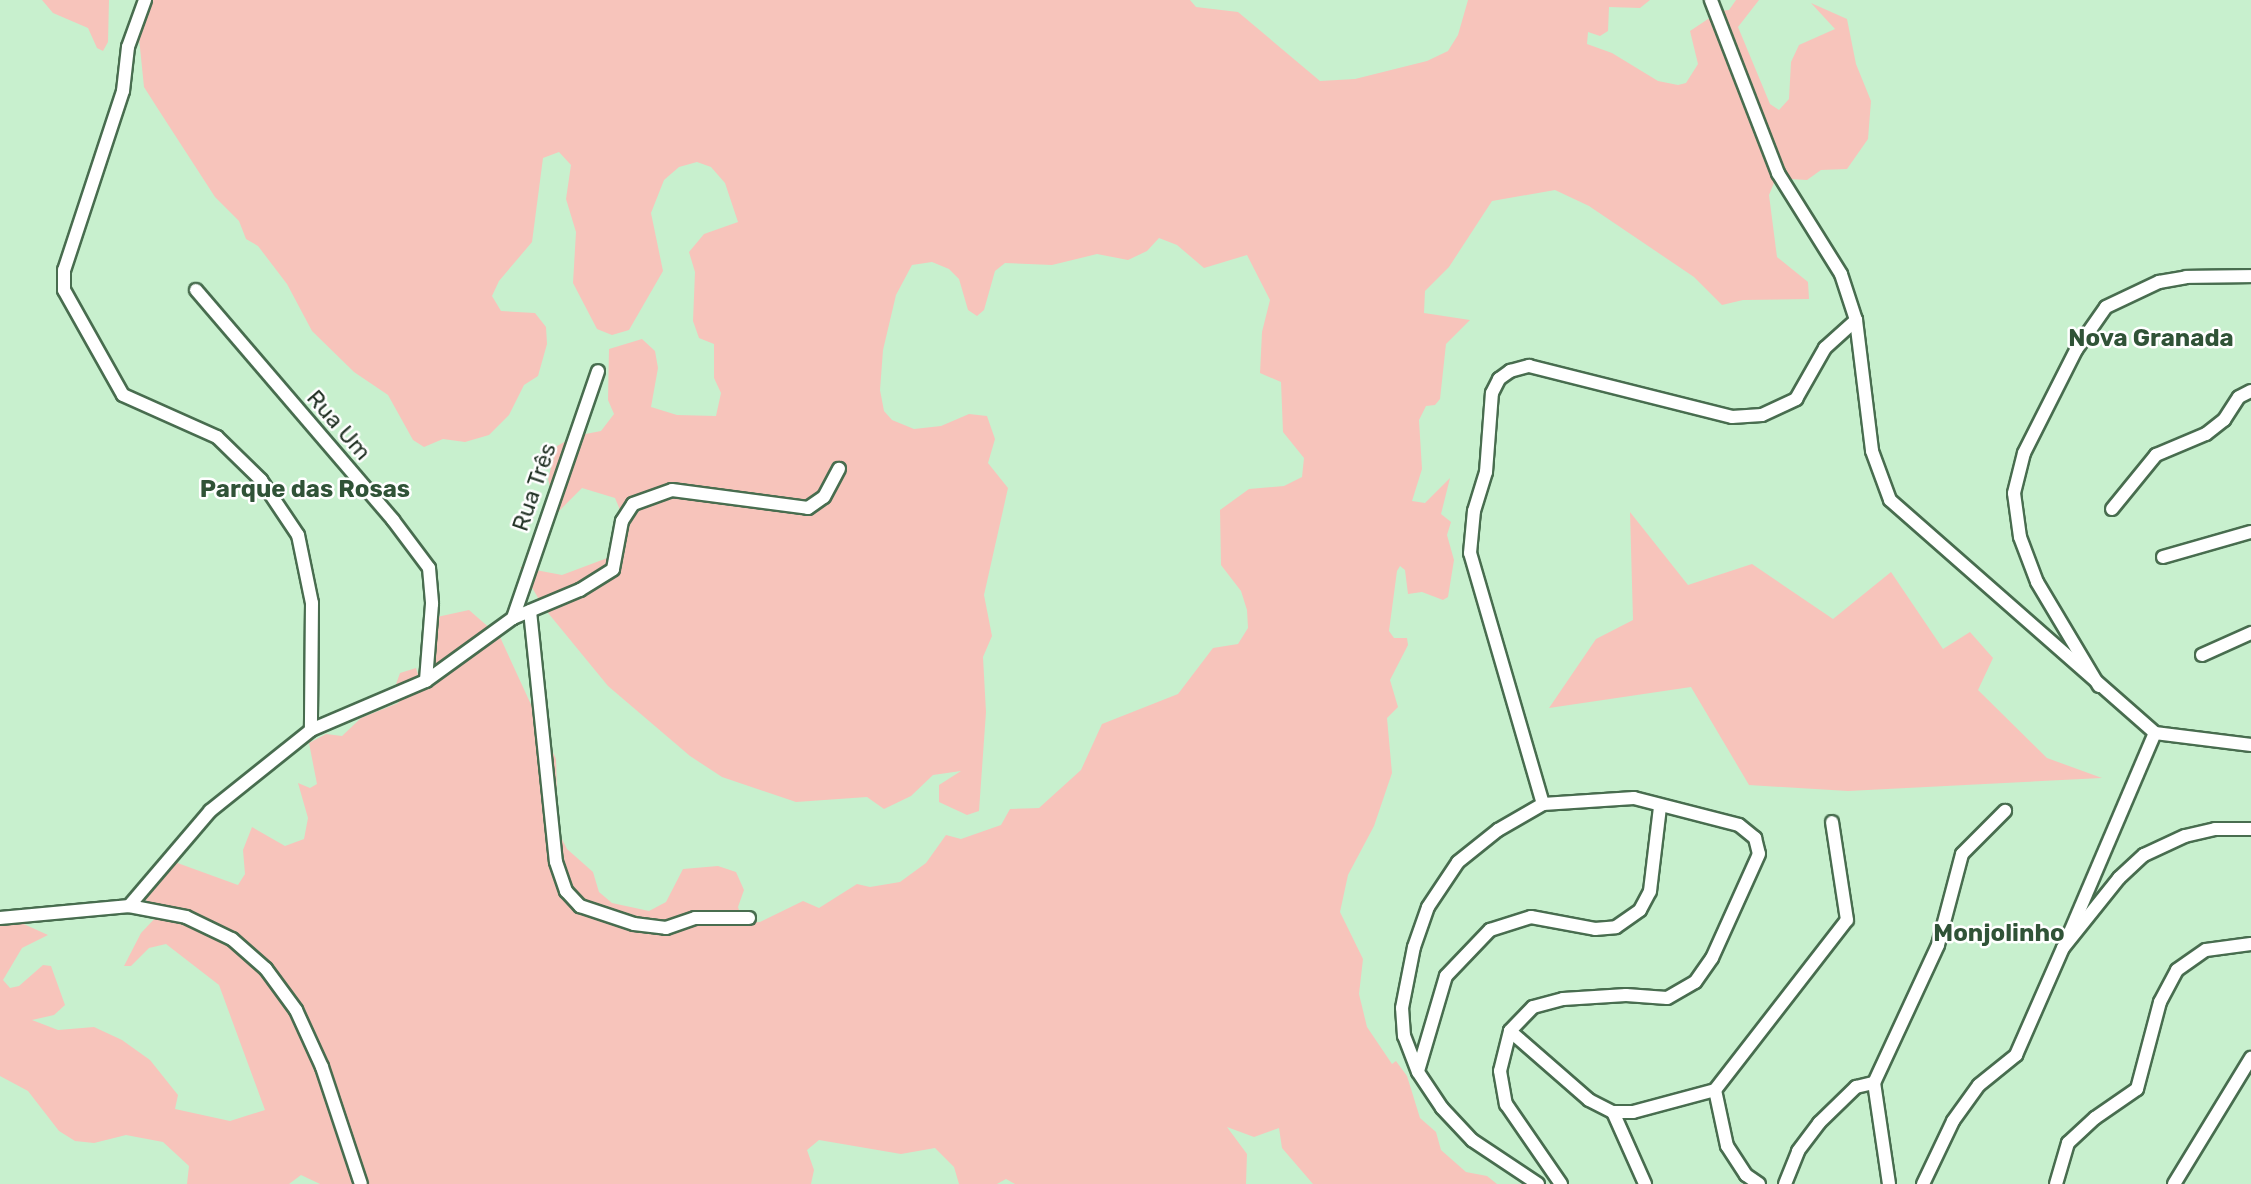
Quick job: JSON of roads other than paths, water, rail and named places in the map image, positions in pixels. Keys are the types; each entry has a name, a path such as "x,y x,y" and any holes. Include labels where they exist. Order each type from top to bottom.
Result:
{"street":[{"path":"145,0 128,47 116,117 64,270 64,290 123,395 217,438 261,480 298,535 312,603 311,730"},
{"path":"1711,0 1778,173 1841,274 1856,320 1872,452 1890,500 2155,733 2251,745"},
{"path":"2099,686 2026,557 2014,493 2024,453 2076,350 2106,307 2159,282 2186,276 2251,276"},
{"name":"Rua Um","path":"196,290 393,520 429,568 432,604 426,681"},
{"path":"1543,804 1471,553 1474,511 1486,472 1492,393 1499,379 1510,371 1529,366 1732,417 1762,415 1796,399 1825,348 1856,320"},
{"name":"Rua Três","path":"513,618 598,371"},
{"path":"2112,509 2155,455 2206,434 2224,420 2239,397 2251,391"},
{"path":"129,906 210,811 311,730 426,681 513,618 580,590 613,569 622,521 632,504 672,490 808,508 824,497 839,469"},
{"path":"2163,558 2251,532"},
{"path":"530,611 556,862 566,891 580,906 634,924 666,928 695,918 749,918"},
{"path":"2202,655 2251,633"},
{"path":"1923,1184 1953,1121 1979,1085 2015,1055 2155,733"},
{"path":"1538,1184 1472,1140 1418,1072 1404,1036 1402,1008 1413,947 1428,907 1458,862 1498,830 1543,804 1577,798 1634,798 1660,807 1740,825 1755,838 1759,854 1712,958 1689,987 1667,998 1626,995 1563,999 1533,1007 1510,1031 1500,1071 1506,1104 1561,1184"},
{"path":"1418,1072 1446,976 1490,930 1531,917 1595,929 1616,927 1640,910 1650,891 1660,807"},
{"path":"1889,1184 1874,1083 1938,945 1962,854 2005,811"},
{"path":"1510,1031 1589,1100 1613,1112 1633,1112 1716,1090 1847,920 1832,822"},
{"path":"2063,948 2119,878 2144,855 2215,829 2251,829"},
{"path":"0,918 129,906 186,917 232,939 266,969 296,1010 322,1067 361,1184"},
{"path":"2056,1184 2068,1143 2095,1118 2137,1089 2160,1002 2177,970 2206,950 2251,944"},
{"path":"2175,1184 2251,1058"},
{"path":"1784,1184 1798,1151 1819,1123 1856,1087 1874,1083"},
{"path":"1716,1090 1727,1146 1746,1175 1759,1184"},
{"path":"1613,1112 1645,1184"}],"district":[{"name":"Nova Granada","path":"2151,339"},
{"name":"Parque das Rosas","path":"305,490"},
{"name":"Monjolinho","path":"1999,934"}]}
